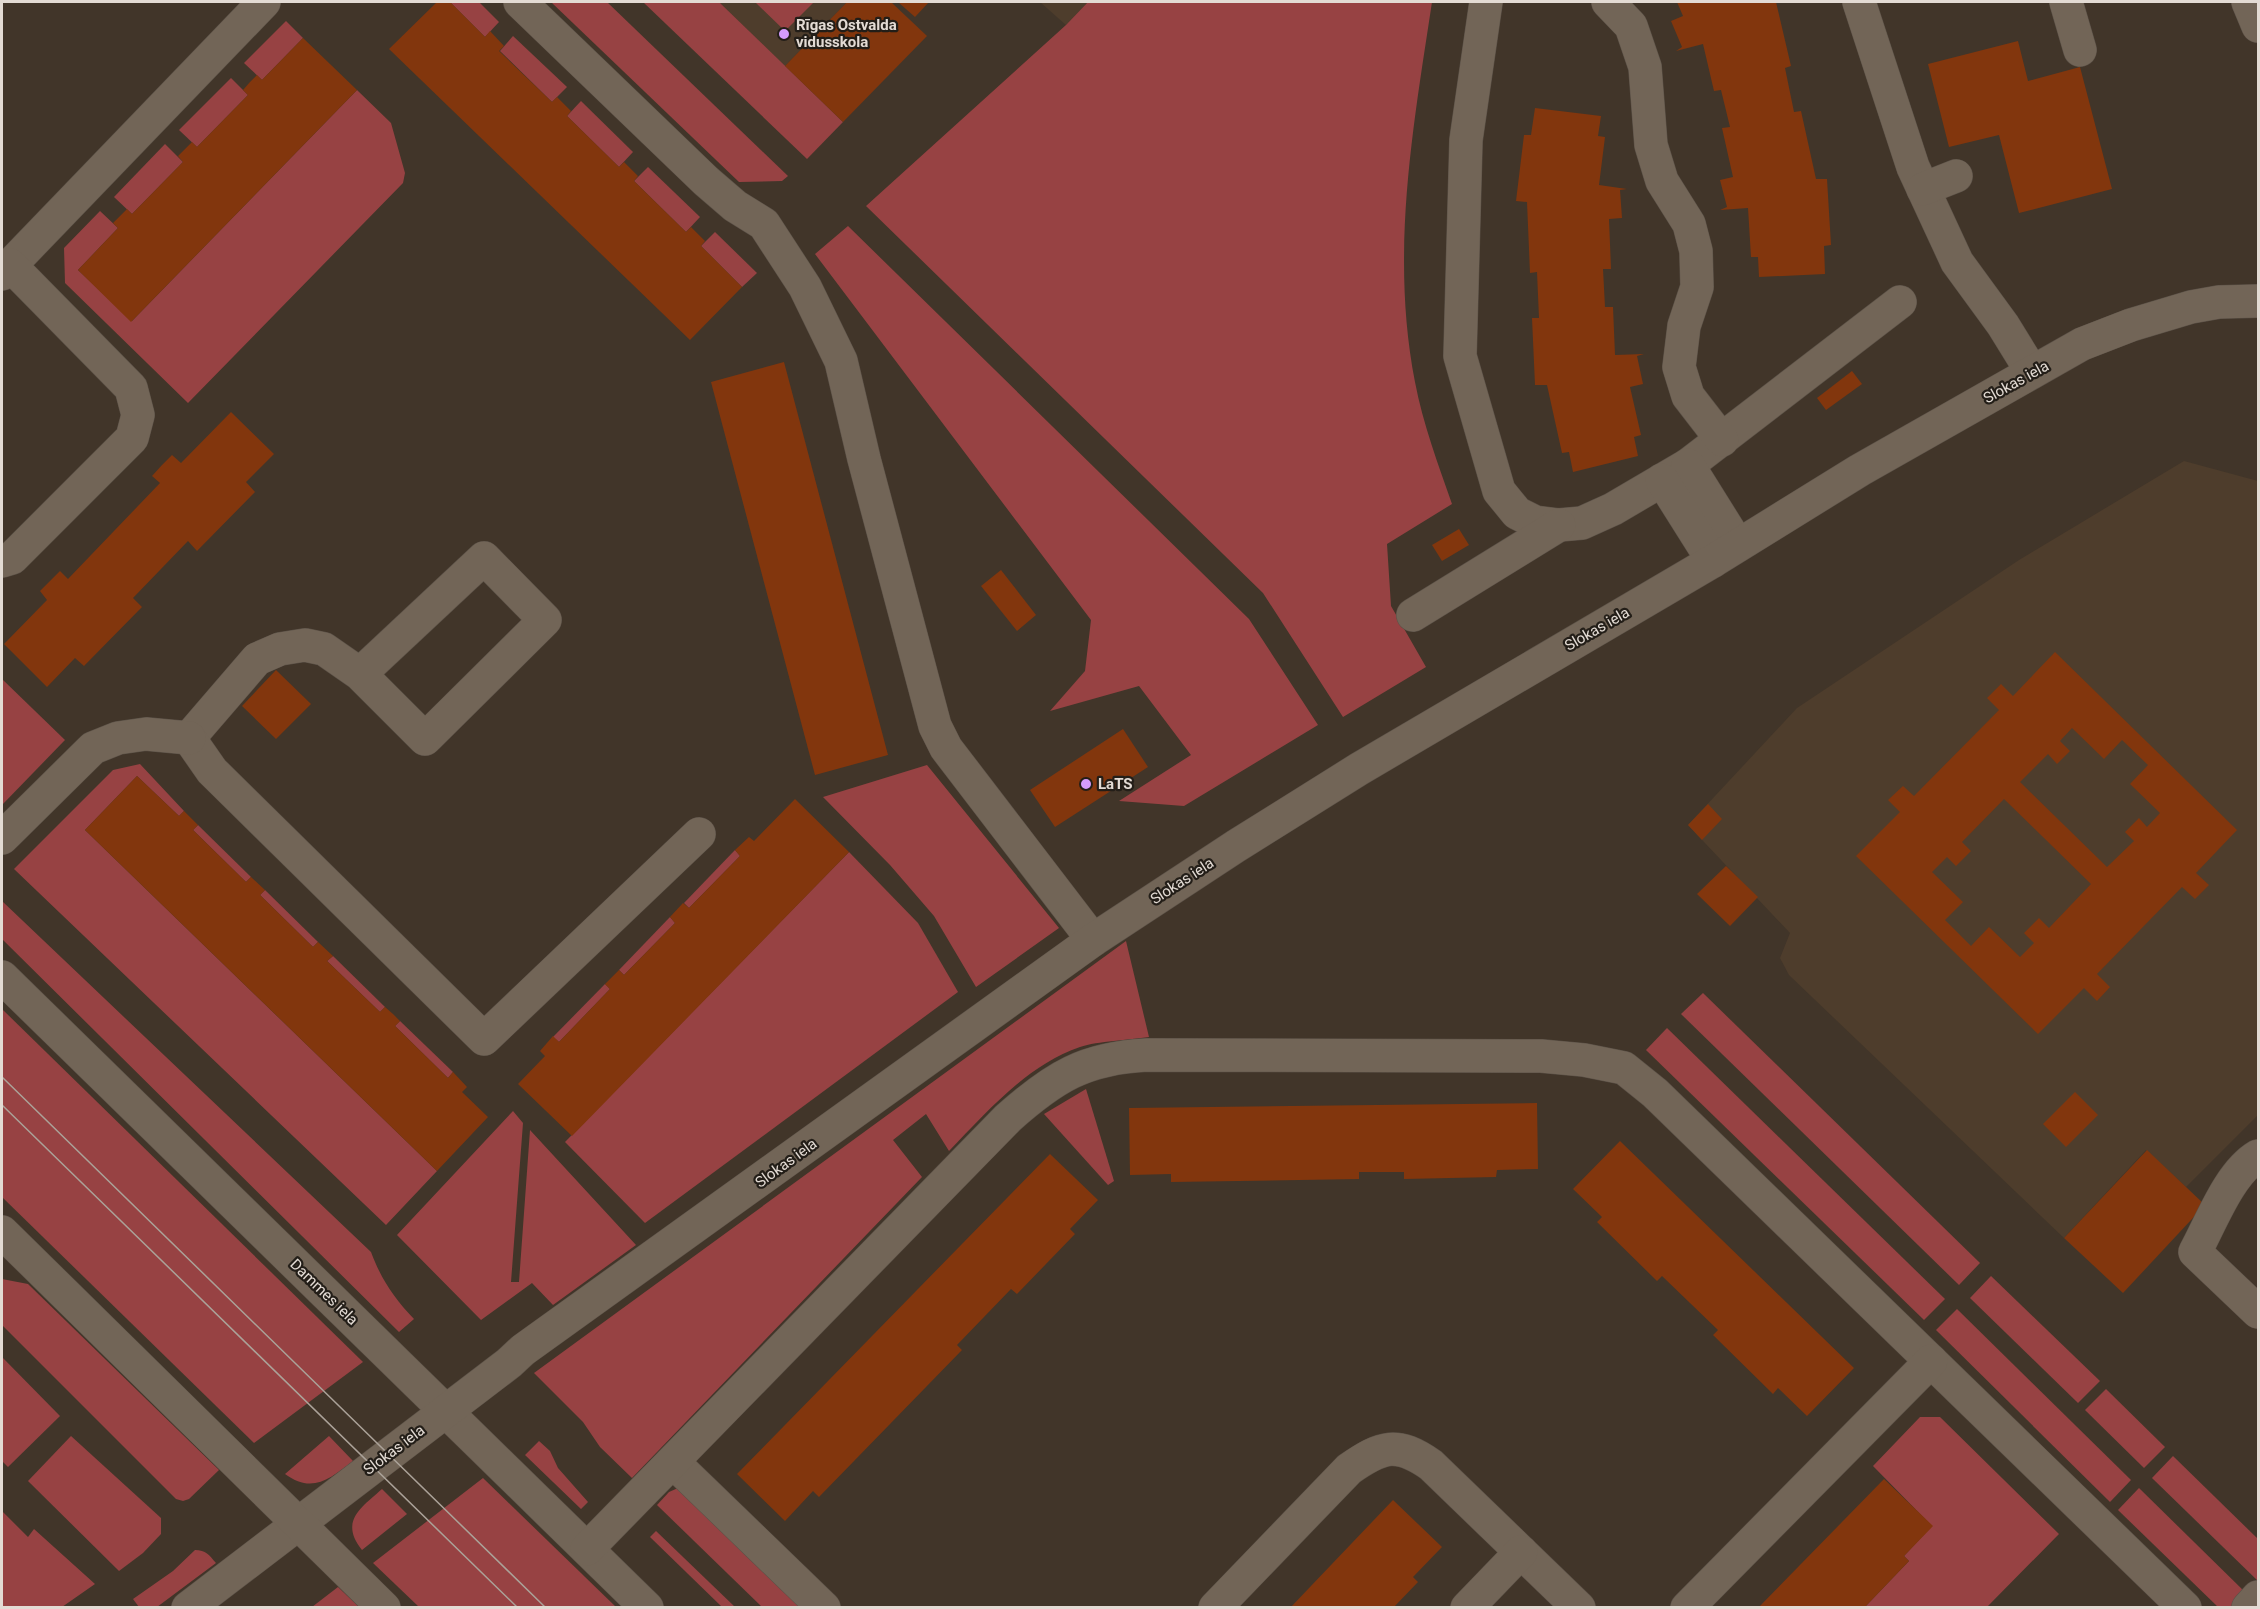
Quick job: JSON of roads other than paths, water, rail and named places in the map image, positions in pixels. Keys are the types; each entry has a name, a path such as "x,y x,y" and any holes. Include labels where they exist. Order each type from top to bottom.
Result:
{"street":[{"path":"2,561 12,558 132,438 138,415 131,388 6,270 264,2"},
{"path":"520,2 706,182 735,206 764,224 805,287 841,361 864,459 935,726 946,748 1094,940"},
{"path":"1486,2 1466,140 1460,356 1499,491 1517,513 1535,522 1559,525 1582,523 1613,509 1675,472 1722,440 1900,303"},
{"path":"1608,2 1632,26 1645,67 1651,145 1662,181 1689,224 1696,251 1697,287 1684,326 1679,367 1688,396 1722,440"},
{"path":"1859,2 1913,167 1957,262 2003,325 2032,372"},
{"path":"2066,2 2080,50"},
{"path":"2248,2 2259,26"},
{"path":"1923,189 1956,176"},
{"name":"Slokas iela","path":"190,1607 523,1350 1094,940 1236,846 1359,769 1726,553 1860,470 2082,344 2130,325 2191,307 2219,302 2259,300"},
{"path":"1675,472 1726,553"},
{"path":"1413,615 1559,525"},
{"path":"189,738 257,659 280,649 305,645 324,649 360,674 425,738 545,620 484,558 360,674"},
{"path":"2,838 93,748 118,738 146,734 189,738 212,771 484,1039 699,834"},
{"name":"Dammes iela","path":"2,977 647,1608"},
{"path":"587,1549 1023,1105 1070,1071 1117,1056 1541,1056 1584,1060 1624,1068 1655,1093 2185,1608"},
{"path":"2259,1156 2246,1166 2227,1191 2195,1252 2259,1312"},
{"path":"2,1233 384,1608"},
{"path":"1687,1608 1931,1361"},
{"path":"1215,1608 1349,1469 1367,1456 1386,1449 1402,1449 1418,1456 1431,1466 1579,1608"},
{"path":"673,1462 824,1608"},
{"path":"1467,1608 1521,1552"},
{"path":"2248,1608 2259,1597"}],"tram line":[{"path":"2,1077 546,1608"},
{"path":"2,1105 518,1608"}],"place":[{"name":"Rīgas Ostvalda vidusskola","path":"784,34"},
{"name":"LaTS","path":"1086,784"}]}
